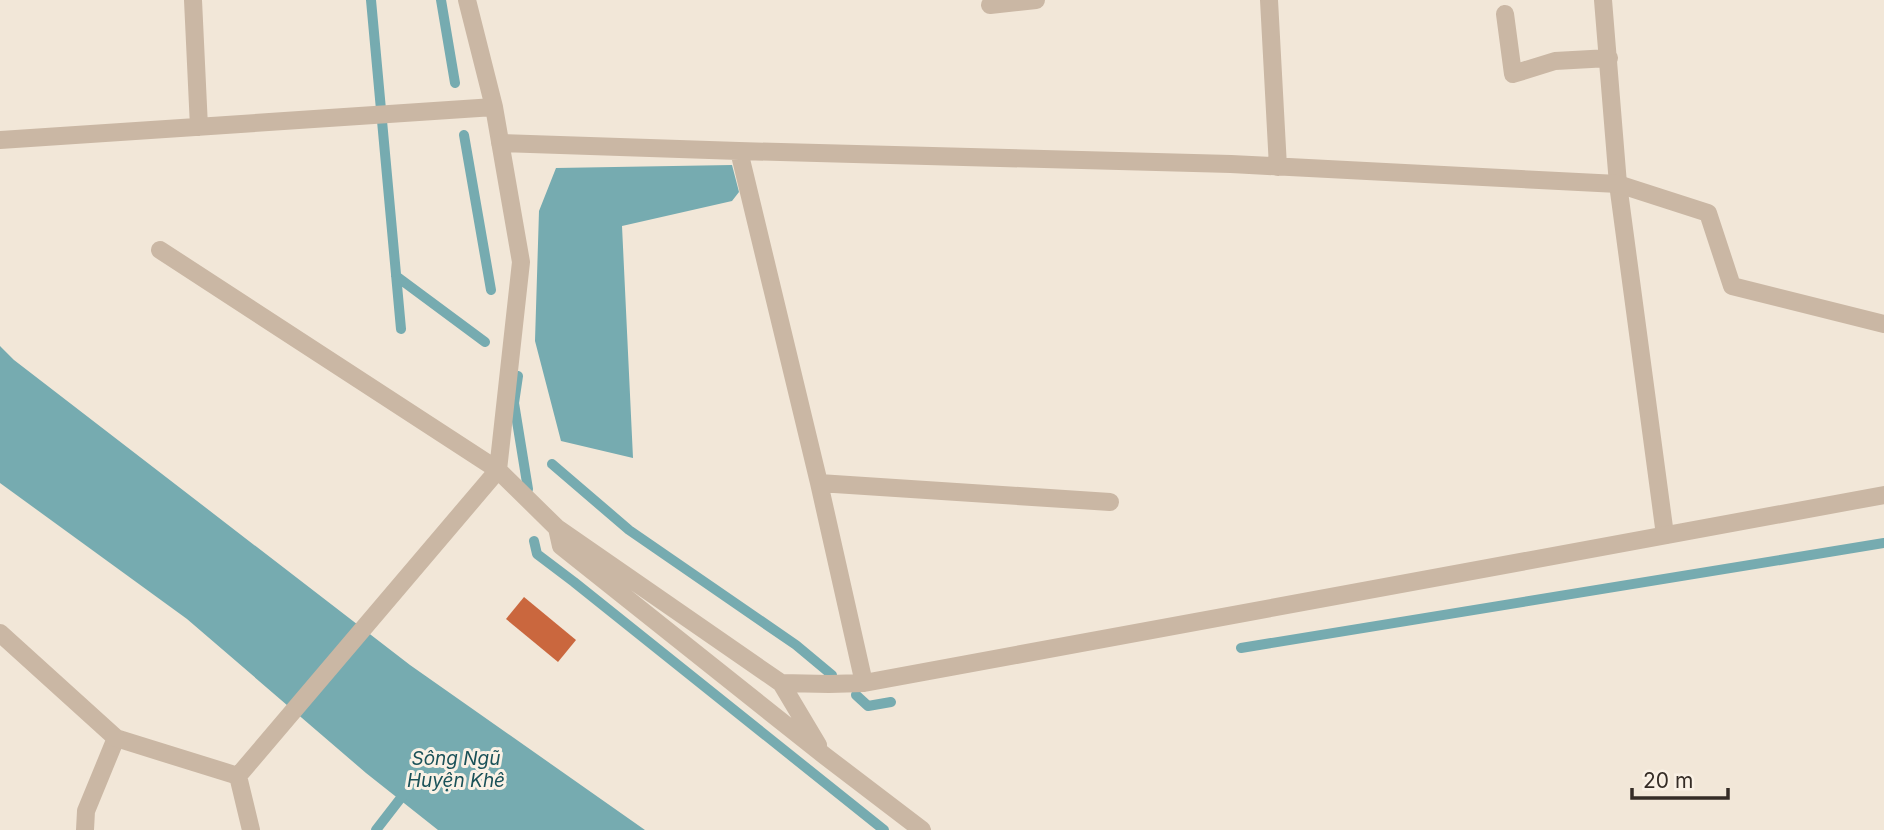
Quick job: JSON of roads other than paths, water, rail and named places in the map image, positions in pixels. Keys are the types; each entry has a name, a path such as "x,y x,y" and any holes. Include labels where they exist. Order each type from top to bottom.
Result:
{"street":[{"path":"193,0 199,127"},
{"path":"251,830 242,771 498,470 521,262 494,107 467,0"},
{"path":"990,5 1036,0"},
{"path":"1269,0 1278,167"},
{"path":"1603,0 1618,184 1665,535"},
{"path":"1505,14 1513,74 1555,61 1609,58"},
{"path":"0,140 494,107"},
{"path":"500,143 1278,167 1618,184 1708,213 1732,286 1884,324"},
{"path":"740,151 864,683"},
{"path":"160,250 498,470 557,528 781,683 825,757"},
{"path":"819,483 1110,502"},
{"path":"781,683 864,683 1884,495"},
{"path":"557,528 561,546 825,757 922,830"},
{"path":"0,633 116,737 242,771"},
{"path":"85,830 86,811 116,737"}],"water":[{"path":"732,165 739,192 732,201 622,226 633,458 561,441 535,341 539,211 556,168"},
{"name":"Sông Ngũ Huyện Khê","path":"0,346 14,360 410,665 645,830 438,830 366,773 187,619 0,483"}],"waterway":[{"path":"371,0 401,329"},
{"path":"441,0 455,83"},
{"path":"464,135 491,290"},
{"path":"396,276 485,342"},
{"path":"518,376 514,403 528,489"},
{"path":"552,464 629,530 796,645 832,675"},
{"path":"534,541 537,554 884,830"},
{"path":"1241,648 1884,543"},
{"path":"856,695 868,706 891,702"},
{"path":"376,830 407,790"}]}
